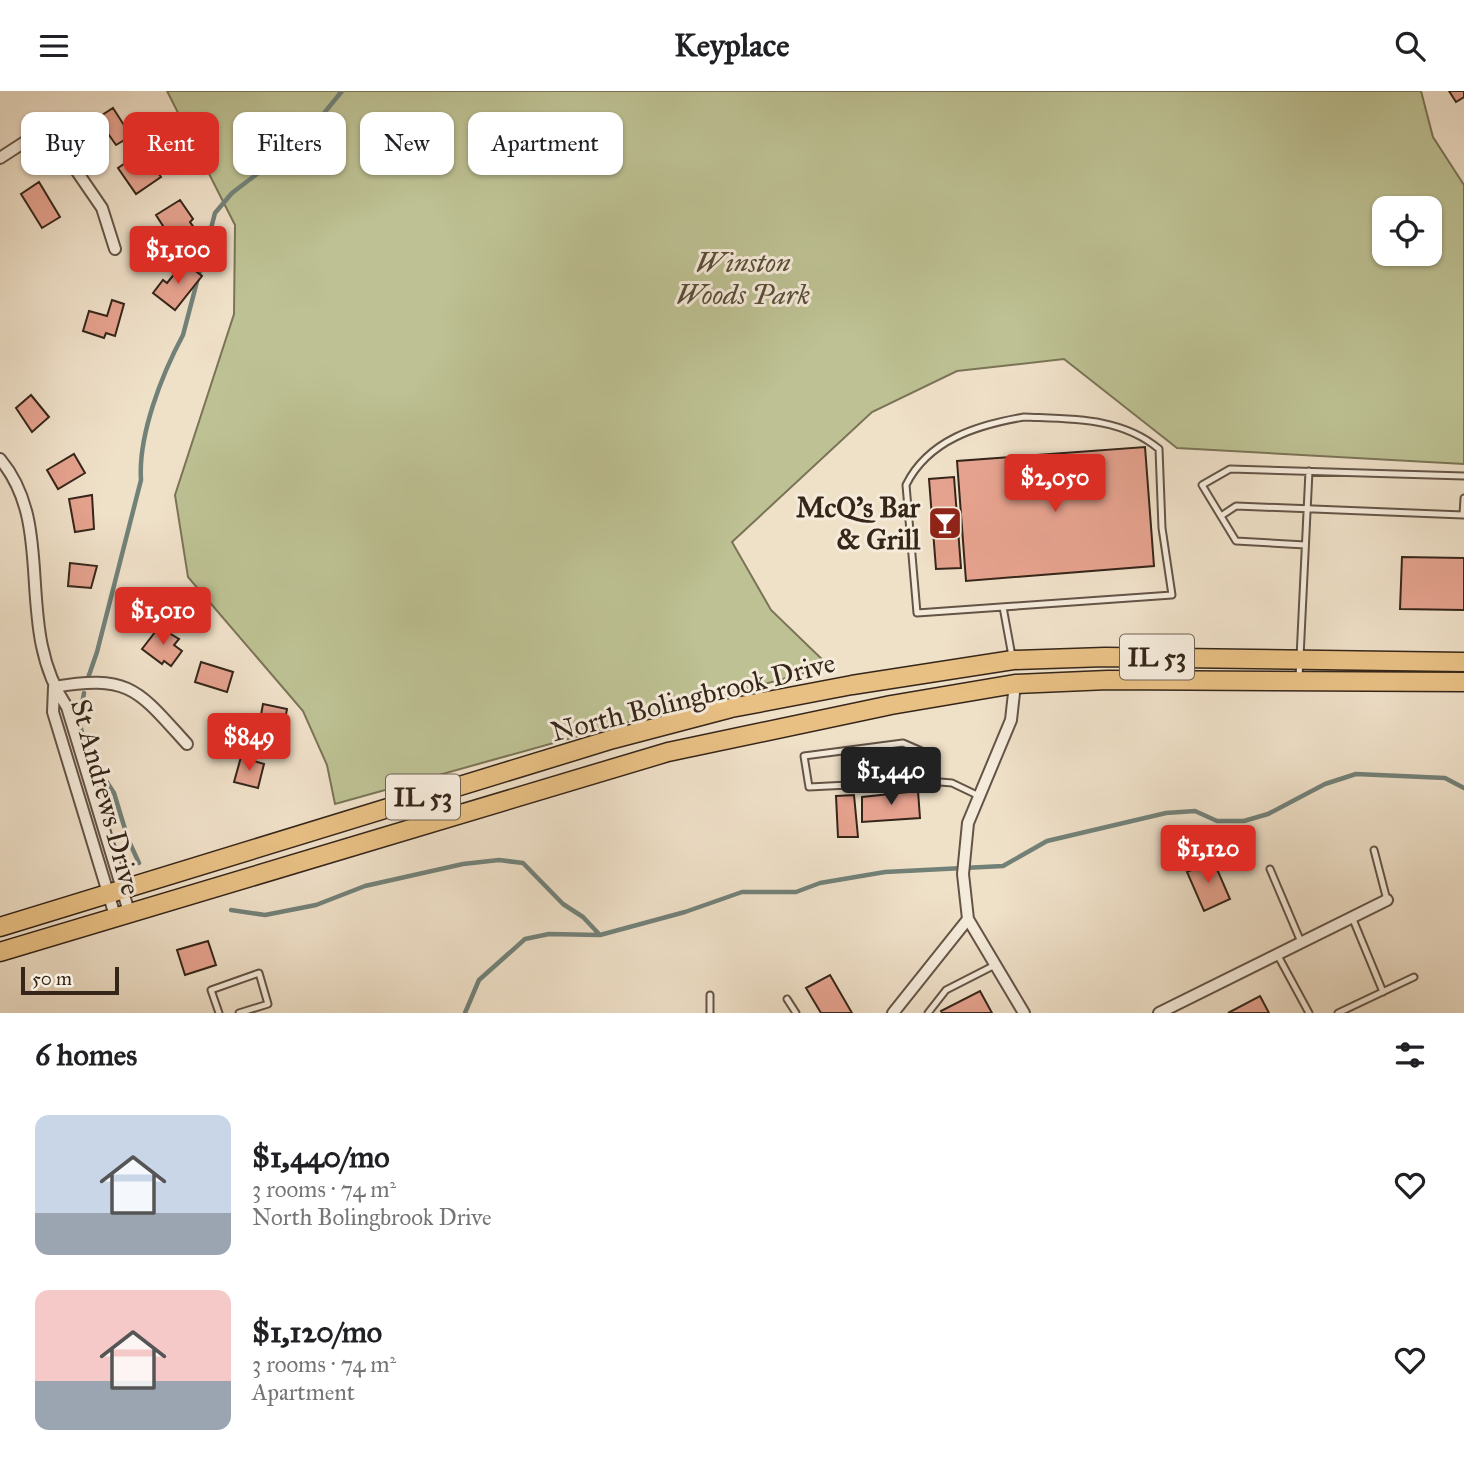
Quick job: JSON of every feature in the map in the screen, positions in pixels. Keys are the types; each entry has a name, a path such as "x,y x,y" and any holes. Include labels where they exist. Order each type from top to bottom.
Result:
{"main road":[{"name":"North Bolingbrook Drive","path":"0,927 612,739 745,706 852,685 1013,660 1105,657 1464,662"},
{"name":"North Bolingbrook Drive","path":"0,952 668,751 844,714 1015,684 1108,680 1464,683"}],"street":[{"path":"0,158 37,134 54,138 102,208 116,249"},
{"name":"St Andrews Drive","path":"0,459 15,482 29,515 36,622 54,687 68,707 123,917"},
{"path":"54,687 106,681 131,688 157,711 187,744"},
{"path":"1015,684 1011,720 977,795 968,823 963,874 968,919 1024,1013"},
{"path":"1158,1013 1387,900"},
{"path":"896,1012 968,919"}],"lane":[{"path":"1024,417 1115,425 1140,433 1159,449 1162,528 1172,595 1003,607 917,613 905,485 914,469 942,444 988,424 1024,417"},
{"path":"1305,545 1236,541 1202,485 1230,469 1464,476"},
{"path":"1299,681 1308,471"},
{"path":"1221,516 1236,506 1463,515 1464,498"},
{"path":"1003,607 1013,660"},
{"path":"928,781 926,754 903,743 804,756 808,787 928,781 952,783 977,795"},
{"path":"1374,849 1387,900"},
{"path":"1270,869 1301,942"},
{"path":"1352,917 1383,992"},
{"path":"1277,954 1310,1013"},
{"path":"928,1013 946,990 995,965"},
{"path":"219,1013 211,990 258,973 268,1004 239,1013"},
{"path":"1338,1013 1415,977"},
{"path":"710,995 710,1013"},
{"path":"787,999 796,1013"}],"green space":[{"name":"Winston Woods Park","path":"167,91 1421,91 1433,137 1464,185 1464,464 1177,448 1064,359 957,371 872,412 732,542 771,610 829,666 335,804 327,765 303,711 188,577 175,495 234,314 235,225 210,175 219,175 219,112 178,112"}],"building":[{"path":"1449,91 1464,91 1464,97 1456,102"},
{"path":"113,108 123,124 123,141 116,145 109,135 109,112 107,112"},
{"path":"123,165 123,175 161,177 136,194 118,168"},
{"path":"39,182 60,217 42,228 21,194"},
{"path":"180,200 193,219 190,222 195,229 174,243 156,215"},
{"path":"184,262 202,276 175,310 153,293 163,280 167,283"},
{"path":"112,300 124,304 115,336 106,333 104,338 83,331 89,311 107,316"},
{"path":"31,395 49,417 32,432 16,408"},
{"path":"1145,447 1154,566 966,581 957,461"},
{"path":"74,454 85,473 58,489 47,470"},
{"name":"McQ's Bar & Grill","path":"954,477 961,568 936,569 929,479"},
{"path":"92,495 94,529 75,532 69,499"},
{"path":"1402,557 1464,558 1464,610 1400,609"},
{"path":"70,563 97,566 91,588 68,586"},
{"path":"159,627 179,639 174,645 182,651 171,666 164,661 162,664 142,649"},
{"path":"201,662 233,672 227,692 195,682"},
{"path":"263,704 287,709 280,747 261,743 263,732 258,731"},
{"path":"241,757 264,764 258,788 234,782"},
{"path":"918,791 920,818 862,822 862,797"},
{"path":"854,795 858,837 838,837 836,796"},
{"path":"1213,860 1230,899 1204,911 1187,872"},
{"path":"208,941 216,965 185,975 177,950"},
{"path":"830,975 852,1013 821,1013 806,988"},
{"path":"980,991 992,1013 942,1013 941,1011"},
{"path":"1260,996 1269,1013 1228,1013"}],"waterway":[{"path":"88,678 141,480 147,425 167,368 183,335 215,213 232,193 303,139 342,91"},
{"path":"84,693 79,722 88,753 114,793 128,839 139,863"},
{"path":"465,1013 479,980 525,939 549,934 600,935 685,912 742,892 796,892 820,883 885,872 1003,866 1047,841 1166,813 1195,811 1217,821 1244,821 1268,814 1325,784 1356,774 1445,778 1464,788"},
{"path":"231,910 265,915 316,905 365,886 463,864 499,860 523,863 563,904 583,917 599,934"}],"place":[{"name":"McQ's Bar & Grill","path":"945,523"}]}
